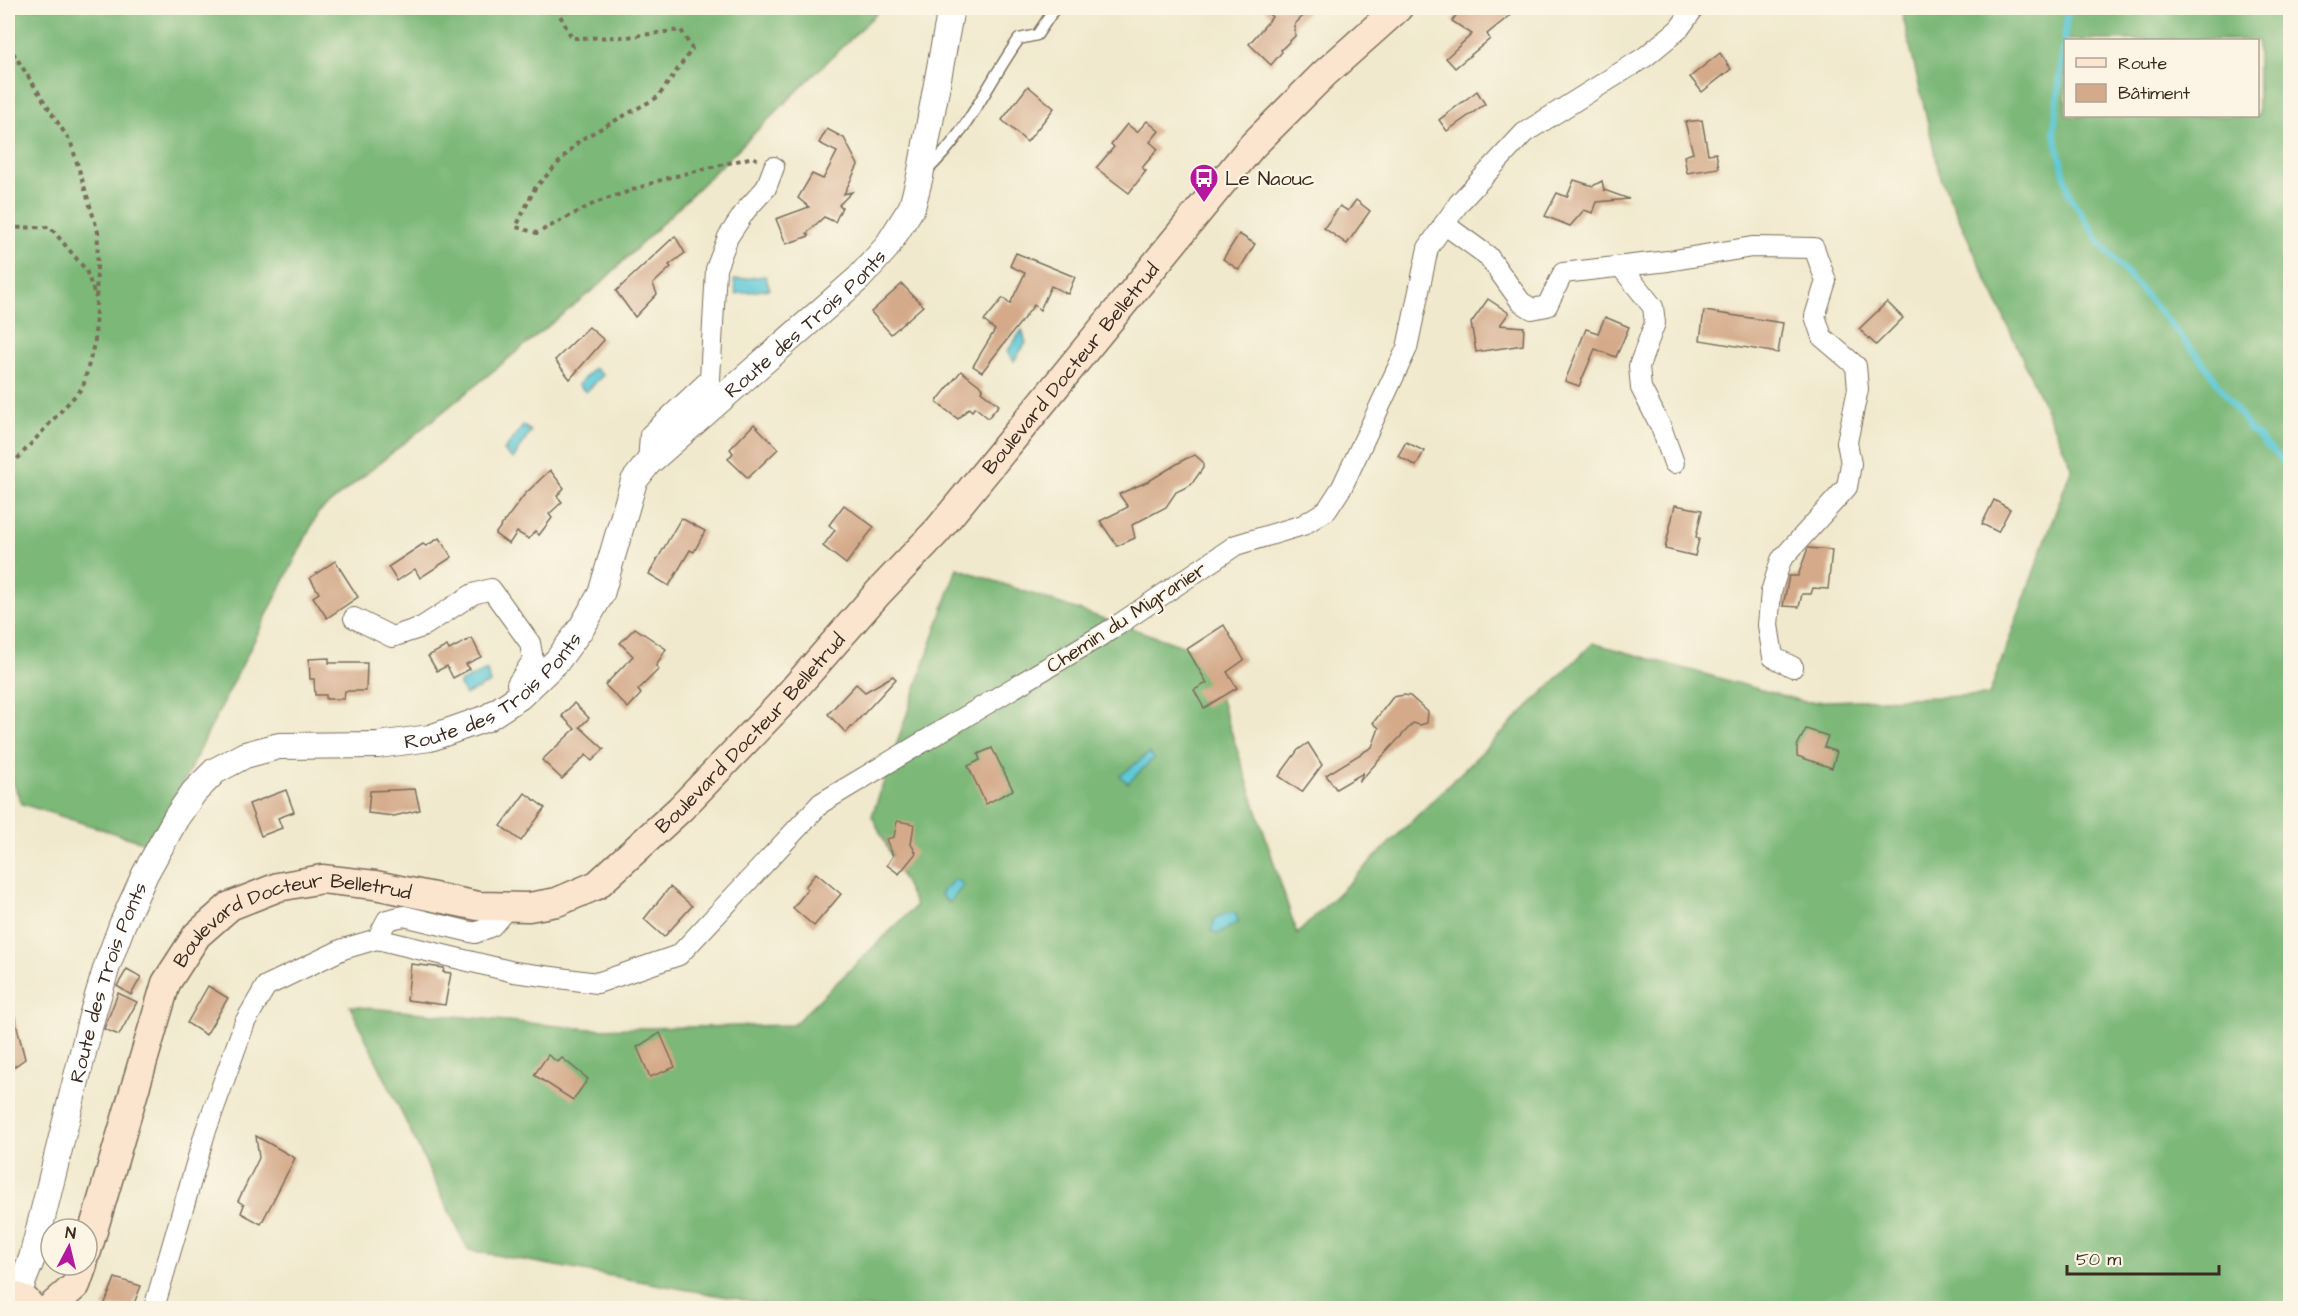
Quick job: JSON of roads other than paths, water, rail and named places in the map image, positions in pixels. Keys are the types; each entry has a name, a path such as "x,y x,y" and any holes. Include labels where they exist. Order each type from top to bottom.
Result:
{"main road":[{"name":"Boulevard Docteur Belletrud","path":"97,1217 166,983 197,935 230,906 278,887 322,879 375,885 478,906 529,906 557,902 597,885 680,809 779,706 878,593 938,530 1252,147 1324,74 1398,8"},
{"path":"50,1308 76,1285 79,1277"}],"street":[{"name":"Route des Trois Ponts","path":"19,1300 32,1258 92,1016 107,966 145,874 176,818 194,792 215,771 245,755 279,746 378,745 430,738 487,718 519,697 557,661 582,627 601,594 634,481 648,463 859,278 886,248 912,207 920,177 951,8"},
{"name":"Chemin du Migranier","path":"377,939 514,972 597,983 679,955 821,803 1112,629 1236,545 1303,525 1327,510 1347,477 1407,348 1428,248 1459,203 1524,133 1645,57 1679,29 1694,8"},
{"path":"648,463 650,435 710,379 716,270 728,237 746,210 766,188 774,167"},
{"path":"1444,224 1488,256 1521,302 1532,309 1547,306 1563,273 1621,267 1752,247 1814,248 1826,281 1815,316 1822,337 1856,366 1858,389 1847,442 1851,464 1847,487 1781,560 1771,592 1768,625 1773,657 1793,667"},
{"path":"1621,267 1653,307 1655,323 1639,366 1641,388 1661,427 1674,464"},
{"path":"354,618 392,637 422,627 473,594 491,589 530,643 533,660 517,684 519,697"},
{"path":"154,1308 205,1133 245,1022 266,986 343,949 377,939 387,920 404,916 475,933 492,926 509,906"}],"lane":[{"path":"920,177 942,157 963,128 1019,39 1037,35 1055,8"}],"water":[{"path":"765,276 770,289 736,294 734,280"},
{"path":"1022,330 1026,343 1014,361 1007,352"},
{"path":"594,368 603,375 586,392 578,385"},
{"path":"523,426 531,431 513,459 504,451"},
{"path":"487,670 490,683 465,695 459,683"},
{"path":"1149,753 1154,758 1128,783 1120,776"},
{"path":"955,879 964,885 949,903 940,894"},
{"path":"1227,913 1235,913 1239,922 1218,934 1211,931 1215,918"}],"waterway":[{"path":"2064,39 2068,8"},
{"path":"2064,43 2054,131 2069,194 2101,244 2200,358 2249,428 2290,468"}],"place":[{"name":"Le Naouc","path":"1204,204"}]}
